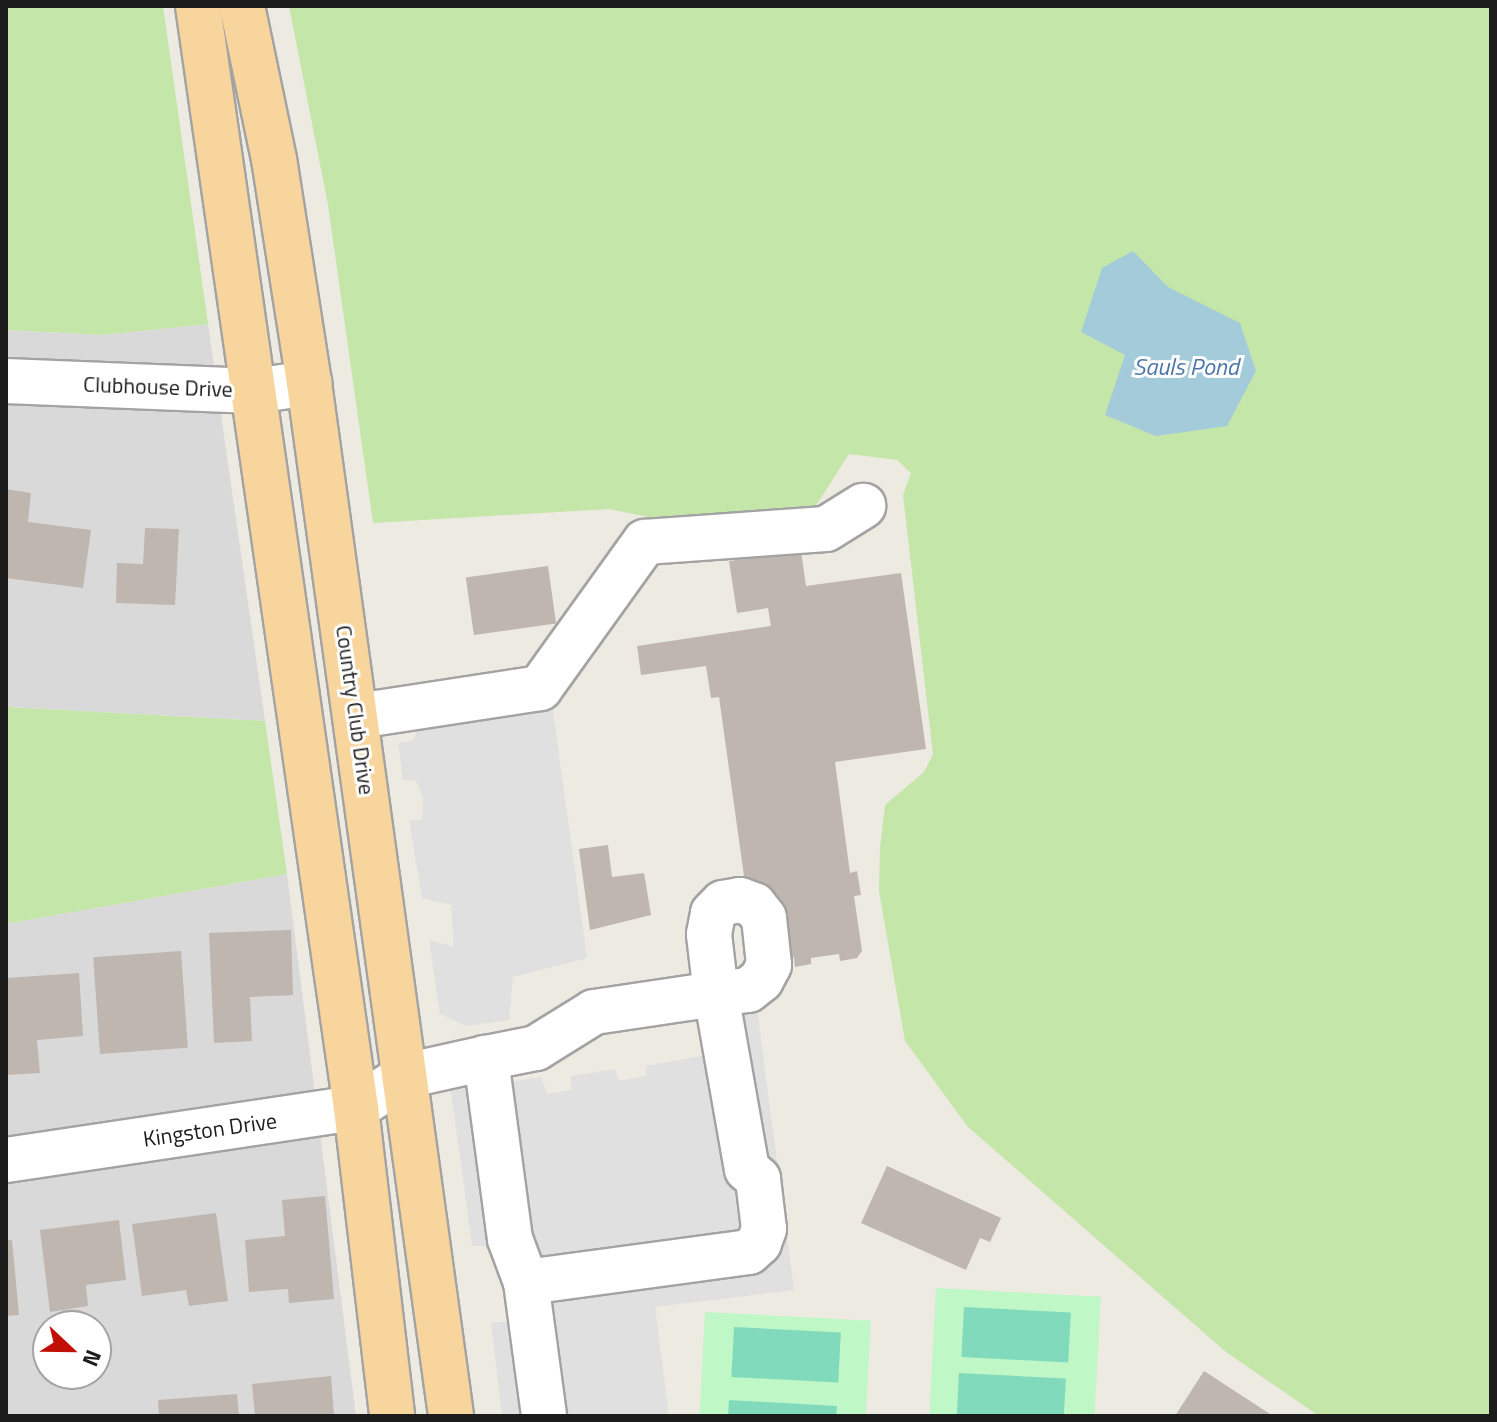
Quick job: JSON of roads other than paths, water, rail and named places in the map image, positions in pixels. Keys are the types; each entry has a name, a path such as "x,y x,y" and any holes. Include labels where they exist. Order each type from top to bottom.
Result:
{"main road":[{"path":"198,6 356,1108 392,1416"},
{"name":"Country Club Drive","path":"242,6 274,159 309,383 358,716 451,1416"}],"street":[{"name":"Clubhouse Drive","path":"6,381 254,391 309,383"},
{"path":"358,716 540,688 645,542 826,529 863,506"},
{"path":"405,1076 536,1048 594,1012 716,994 747,1169 758,1179 764,1229 759,1243 749,1252 526,1282"},
{"path":"486,1058 510,1239 526,1282 544,1416"},
{"name":"Kingston Drive","path":"6,1160 356,1108 405,1076"}],"water":[{"name":"Sauls Pond","path":"1133,251 1168,287 1240,323 1256,371 1227,426 1156,436 1105,415 1125,355 1081,332 1102,268"}]}
